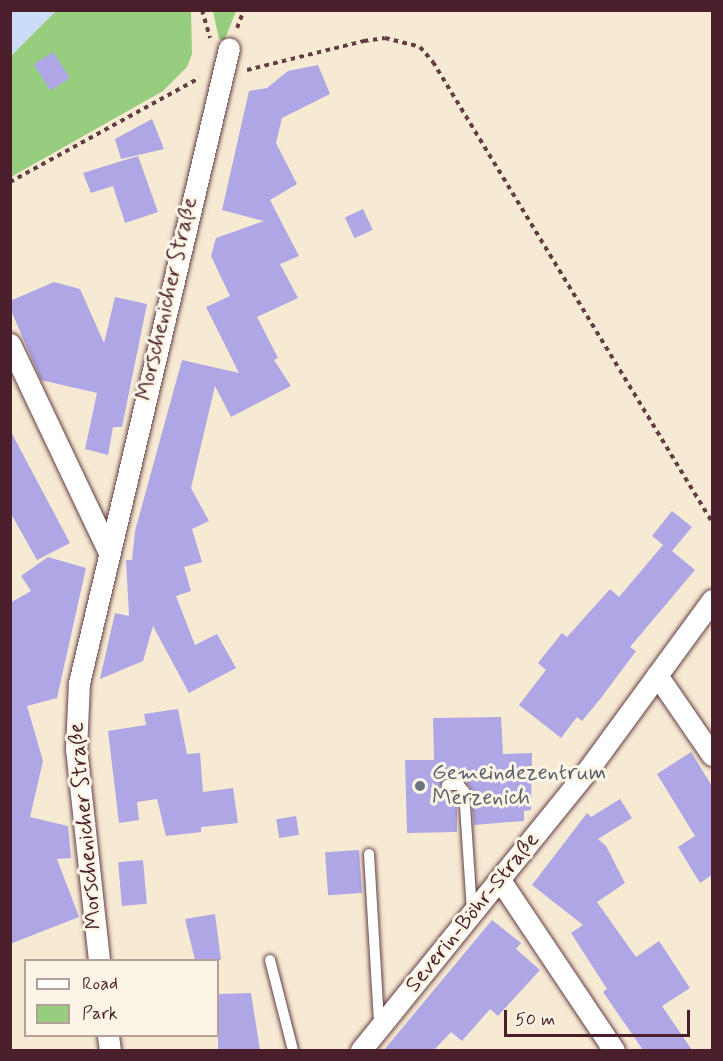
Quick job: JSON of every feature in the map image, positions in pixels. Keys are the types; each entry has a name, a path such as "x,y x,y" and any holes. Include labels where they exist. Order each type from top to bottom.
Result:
{"street":[{"name":"Morschenicher Straße","path":"99,959 76,716 90,625 220,76 229,48"},
{"path":"10,344 108,550"},
{"name":"Severin-Böhr-Straße","path":"361,1050 500,880 712,600"},
{"path":"657,675 712,755"},
{"path":"500,880 614,1050"}],"lane":[{"path":"447,785 459,785 464,791 472,914"},
{"path":"369,854 379,1030"},
{"path":"270,960 293,1050"}],"path":[{"path":"10,182 201,77 220,76 385,38 420,47 440,72 712,522"}],"shaded area":[{"path":"11,11 56,11 11,56"}],"green space":[{"path":"56,11 191,11 192,54 187,67 163,91 11,177 11,56"},
{"path":"213,11 236,11 224,41 219,39"}],"building":[{"path":"53,52 70,78 51,91 34,65"},
{"path":"318,65 330,94 282,118 276,143 297,184 270,200 299,256 280,264 298,298 257,317 278,358 274,360 291,386 231,417 215,386 191,488 209,521 192,529 202,562 184,567 191,591 176,596 195,645 217,634 236,668 189,693 153,626 143,661 100,679 115,613 129,616 126,560 132,560 135,531 182,360 239,373 206,307 230,296 211,256 216,238 264,221 222,210 249,91 267,88 288,71"},
{"path":"152,119 164,149 121,159 115,139"},
{"path":"138,156 158,212 125,223 113,186 91,193 83,173"},
{"path":"363,209 373,230 355,238 345,217"},
{"path":"54,282 80,289 104,343 115,297 147,304 122,427 113,427 108,455 85,449 97,393 41,380 10,308 10,301"},
{"path":"10,430 70,543 37,560 10,512"},
{"path":"672,511 692,527 672,551 695,570 630,647 636,651 601,698 582,721 577,717 561,738 519,705 546,670 538,663 562,633 567,637 610,589 619,597 663,545 652,536"},
{"path":"48,557 86,568 57,698 27,706 43,761 30,817 68,826 71,858 57,859 79,917 10,944 10,603 31,591 21,576"},
{"path":"178,709 187,754 200,753 203,792 233,788 238,823 201,827 201,832 166,836 157,799 137,802 139,820 119,823 108,731 146,725 144,714"},
{"path":"501,717 503,754 532,753 531,810 524,811 524,821 474,825 470,787 462,778 447,777 440,786 444,792 457,794 457,832 407,833 405,760 434,760 433,718"},
{"path":"691,752 712,786 712,875 700,883 678,847 695,836 657,774"},
{"path":"620,799 632,818 598,839 606,846 625,883 597,902 636,957 659,941 690,988 662,1006 692,1050 643,1050 603,992 607,989 571,933 583,925 532,885 587,813 591,817"},
{"path":"296,816 299,835 279,838 276,819"},
{"path":"359,850 362,893 328,895 325,852"},
{"path":"143,860 147,904 122,906 118,862"},
{"path":"215,914 221,960 195,959 185,919"},
{"path":"492,920 521,943 516,949 540,970 498,1016 490,1009 462,1041 451,1032 434,1050 384,1050"},
{"path":"251,993 260,1050 218,1050 219,994"}],"place":[{"name":"Gemeindezentrum Merzenich","path":"420,786"}]}
